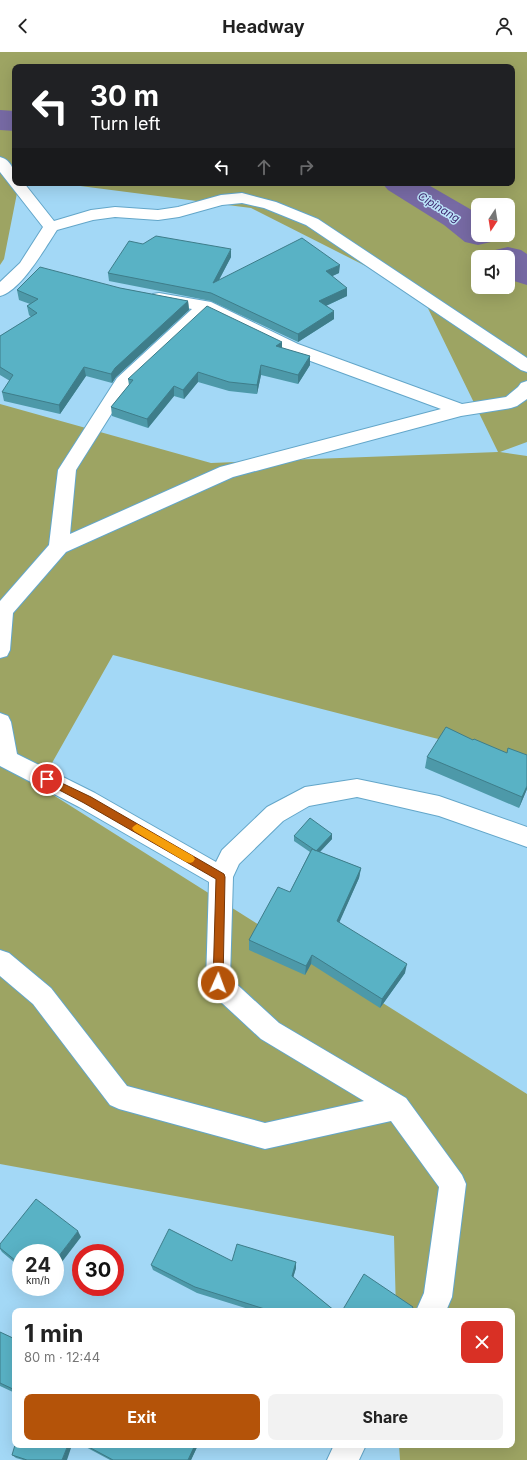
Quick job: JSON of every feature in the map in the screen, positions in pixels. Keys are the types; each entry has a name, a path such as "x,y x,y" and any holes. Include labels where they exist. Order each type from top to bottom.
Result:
{"street":[{"path":"0,162 12,177"},
{"path":"19,186 51,227"},
{"path":"51,227 91,215 115,212 158,215 179,212 221,200 242,198 270,205 312,222 527,366"},
{"path":"0,291 34,268 51,227"},
{"path":"141,294 205,306 292,348 461,410"},
{"path":"59,547 67,470 123,382 205,306"},
{"path":"0,650 3,611 59,547 227,472 461,410 511,402 525,391 527,387"},
{"path":"511,402 527,412"},
{"path":"0,722 7,759 87,800 221,877"},
{"path":"432,1308 438,1297 453,1184 397,1107 270,1031 218,983 221,877 230,857 275,814 305,797 357,788 439,806 527,837"},
{"path":"0,961 42,996 119,1096 265,1136 397,1107"},
{"path":"342,1460 349,1448"}],"green space":[{"path":"0,52 527,52 527,442 500,452 527,456 527,762 113,655 39,786 527,1094 527,1460 400,1460 399,1448 515,1448 515,1308 396,1308 394,1236 0,1164 0,404 211,463 498,452 421,294 251,208 80,186 515,186 515,64 12,64 12,186 18,186 4,259 0,265"}],"building":[{"path":"156,236 231,249 213,283 302,238 340,265 326,271 347,288 319,301 334,311 298,334 211,293 108,273 129,241 143,244"},
{"path":"40,267 120,288 188,301 115,368 111,374 84,367 59,405 2,392 13,375 0,367 0,336 37,313 27,306 38,299 17,290"},
{"path":"207,306 282,342 276,346 310,356 298,375 261,365 257,385 229,382 198,372 183,390 174,386 147,419 111,407 133,380 128,379"},
{"path":"446,727 473,740 474,739 507,753 508,748 527,755 527,786 522,797 427,757"},
{"path":"310,818 332,834 316,851 294,836"},
{"path":"312,849 361,868 337,921 407,964 382,999 312,955 306,966 249,940 278,887 290,892"},
{"path":"36,1199 78,1231 64,1249 64,1244 12,1244 12,1258 0,1248 0,1244"},
{"path":"169,1229 232,1261 237,1244 296,1262 292,1276 331,1308 262,1308 195,1287 151,1265"},
{"path":"364,1274 413,1307 412,1308 344,1308"},
{"path":"0,1332 12,1338 12,1389 0,1383"},
{"path":"14,1448 67,1448 62,1460 27,1460 12,1455"},
{"path":"91,1448 194,1448 188,1460 113,1460"}],"waterway":[{"name":"Cipinang","path":"0,120 12,121"},
{"name":"Cipinang","path":"405,186 457,217 471,228"},
{"name":"Cipinang","path":"515,264 527,273"}],"slow traffic":[{"path":"137,828 190,859"}],"route":[{"path":"47,779 87,800 221,877 218,983"}]}
